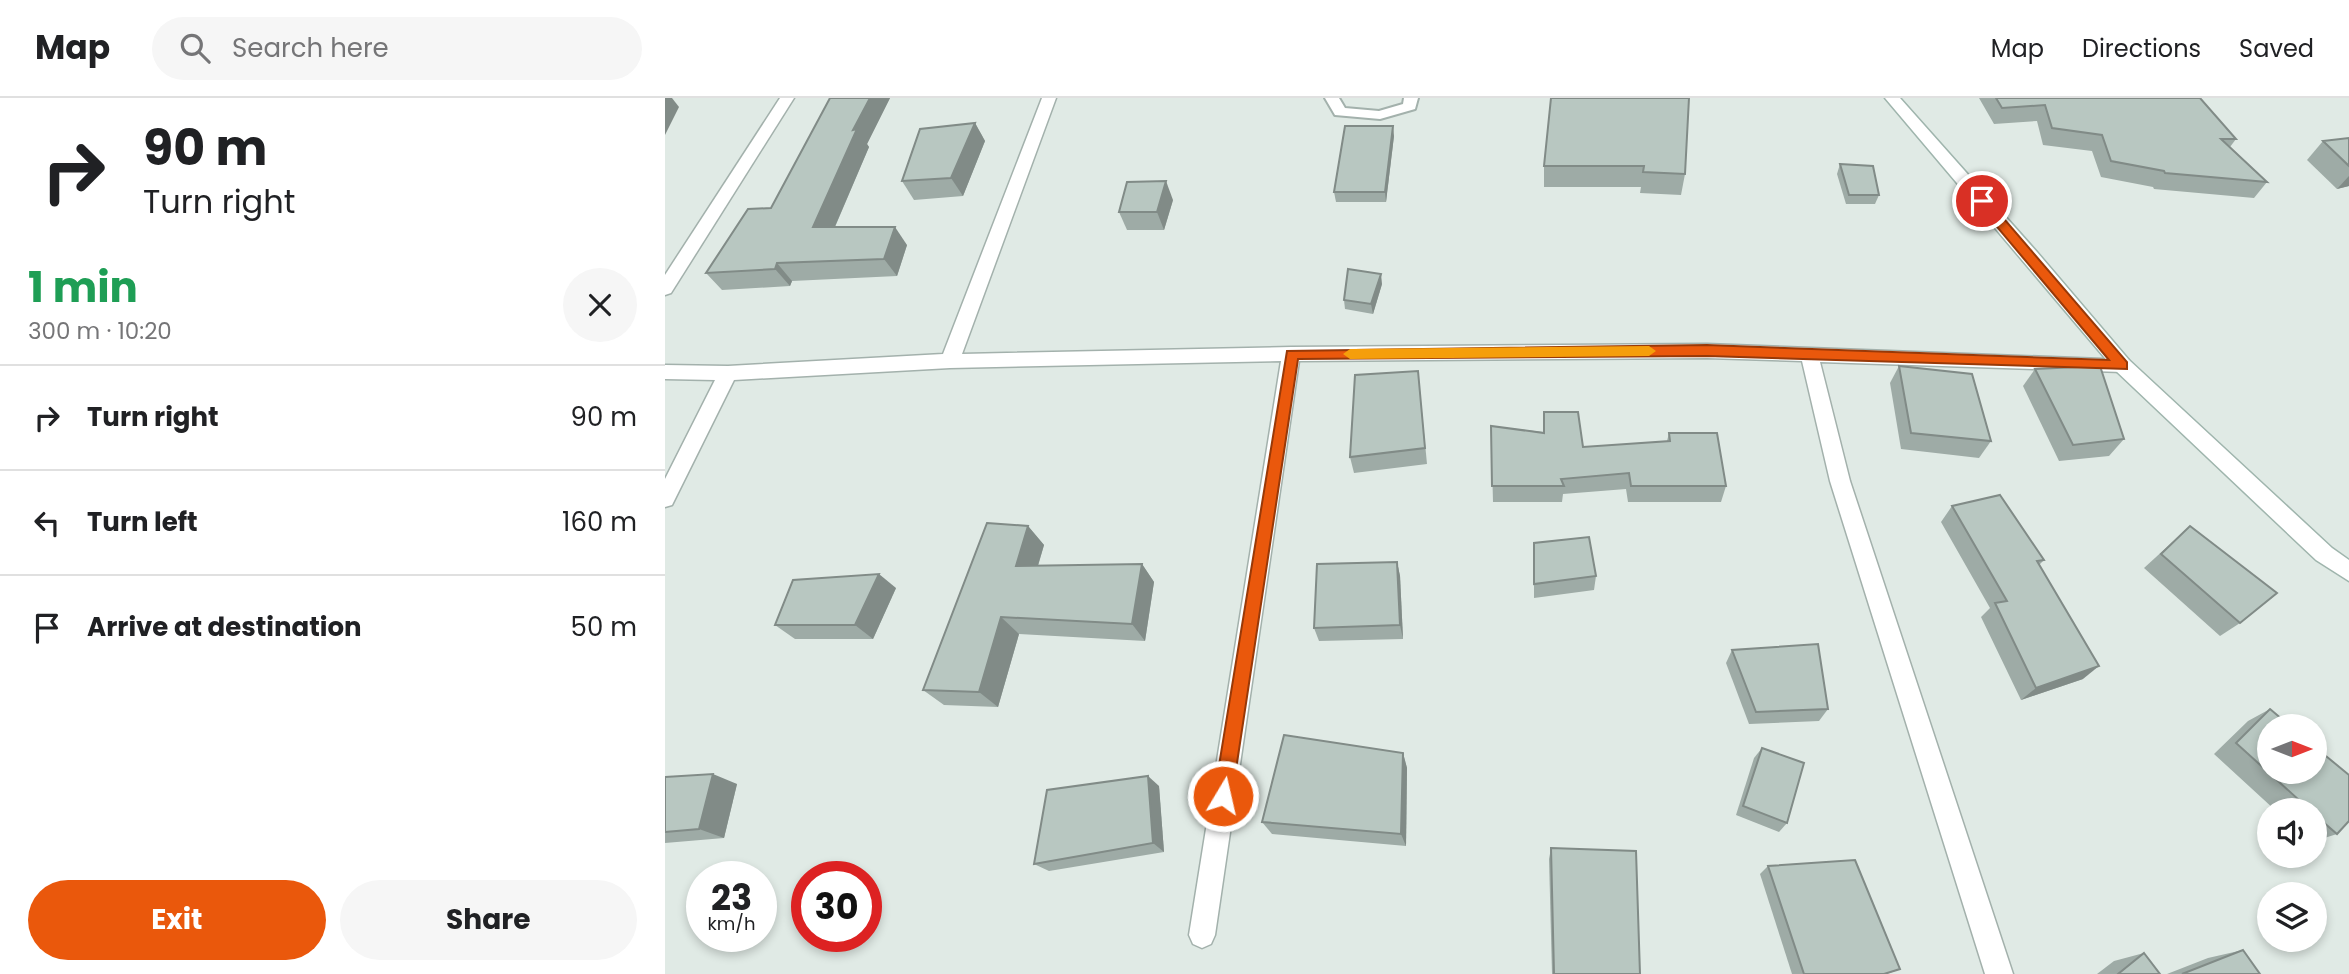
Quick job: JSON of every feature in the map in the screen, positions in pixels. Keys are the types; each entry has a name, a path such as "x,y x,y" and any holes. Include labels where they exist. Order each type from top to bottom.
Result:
{"street":[{"path":"665,289 787,98"},
{"path":"950,361 1049,98"},
{"path":"1892,98 2031,256 2122,365 2256,492 2324,554 2349,572"},
{"path":"665,372 728,373 950,361 1291,354 1707,351 2122,365"},
{"path":"1809,353 1840,481 1999,974"},
{"path":"1202,935 1291,354"},
{"path":"665,499 728,373"}],"lane":[{"path":"1332,98 1340,112 1380,115 1411,106 1411,98"}],"building":[{"path":"830,98 870,98 853,130 857,129 813,227 895,227 884,259 777,263 775,269 706,273 748,209 771,208"},
{"path":"1551,98 1689,98 1685,174 1643,172 1644,166 1544,166"},
{"path":"1996,98 2200,98 2236,139 2221,139 2267,182 2165,173 2111,161 2102,135 2052,128 2045,105 2002,108"},
{"path":"975,123 951,178 902,181 920,129"},
{"path":"1345,126 1393,126 1385,192 1334,192"},
{"path":"2349,138 2349,166 2323,141"},
{"path":"1840,164 1873,166 1879,195 1849,195"},
{"path":"1166,181 1157,212 1119,212 1127,182"},
{"path":"1348,269 1381,274 1371,304 1344,300"},
{"path":"1899,366 1972,374 1991,441 1911,433"},
{"path":"2100,366 2124,439 2073,445 2035,369"},
{"path":"1418,371 1425,448 1350,457 1355,375"},
{"path":"1544,412 1578,412 1583,447 1670,441 1669,433 1717,433 1726,486 1631,486 1629,473 1561,479 1564,486 1492,486 1491,426 1544,433"},
{"path":"2000,495 2044,560 2037,561 2099,666 2036,688 1995,603 2007,601 1952,506"},
{"path":"987,523 1028,526 1016,566 1142,564 1132,624 1001,617 979,692 923,690"},
{"path":"2190,526 2277,593 2240,623 2161,554"},
{"path":"1589,537 1596,576 1534,584 1534,543"},
{"path":"1397,562 1400,625 1314,628 1317,564"},
{"path":"879,574 855,625 775,625 793,580"},
{"path":"1818,644 1828,709 1756,712 1732,650"},
{"path":"2257,722 2257,762 2236,743"},
{"path":"1284,735 1403,753 1401,834 1262,822"},
{"path":"1762,748 1804,763 1787,823 1743,806"},
{"path":"2327,757 2349,775 2349,821 2337,834 2327,825 2327,798 2297,798 2281,784 2327,784"},
{"path":"713,774 699,829 665,832 665,777"},
{"path":"1148,776 1153,843 1034,864 1047,790"},
{"path":"1551,848 1636,851 1640,974 1554,974"},
{"path":"1855,860 1900,969 1884,974 1804,974 1768,866"},
{"path":"2243,950 2260,974 2182,974"},
{"path":"2144,953 2160,974 2118,974"}],"slow traffic":[{"path":"1350,354 1649,351"}],"route":[{"path":"1223,796 1291,354 1707,351 2122,365 1982,201"}]}
